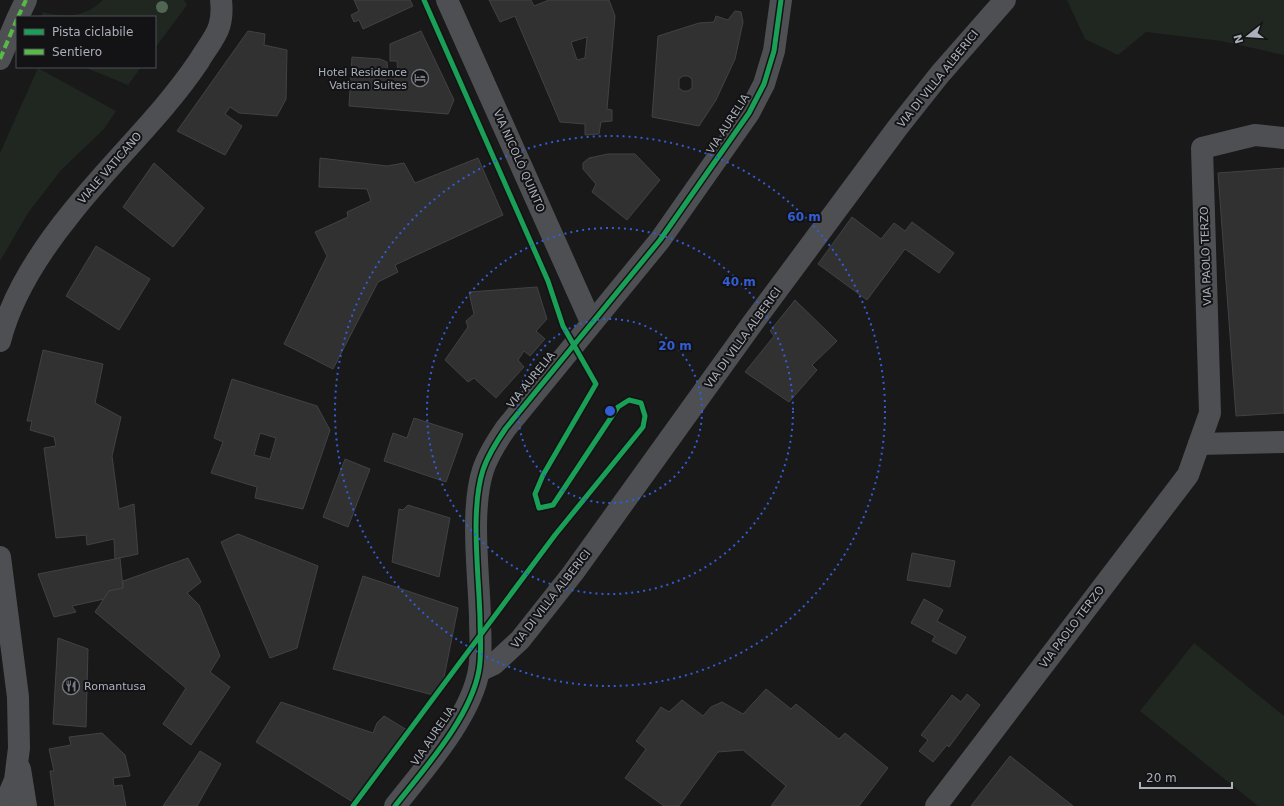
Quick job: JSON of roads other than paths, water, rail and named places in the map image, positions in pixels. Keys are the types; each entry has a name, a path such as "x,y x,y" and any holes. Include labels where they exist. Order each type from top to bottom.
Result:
{"street":[{"path":"18,16 26,0"},
{"name":"VIALE VATICANO","path":"0,341 15,301 32,270 53,238 81,200 168,102 206,50 218,28 222,10 222,0"},
{"name":"VIA NICOLÒ QUINTO","path":"447,0 591,322"},
{"name":"VIA AURELIA","path":"395,806 452,730 472,691 479,671 481,646 477,508 483,471 495,444 506,428 591,322 660,240 749,113 764,84 774,51 781,0"},
{"name":"VIA DI VILLA ALBERICI","path":"479,671 494,664 525,634 573,573 752,324 898,128 940,74 1005,0"},
{"path":"0,59 16,20"},
{"name":"VIA PAOLO TERZO","path":"936,806 1188,475 1210,413 1202,148 1255,136 1284,138"},
{"path":"1199,444 1284,442"},
{"path":"0,557 7,668 18,697 19,758 26,806"},
{"path":"4,806 15,780 19,758"}],"place":[{"name":"Hotel Residence Vatican Suites","path":"420,78"},
{"name":"Romantusa","path":"71,686"}]}
